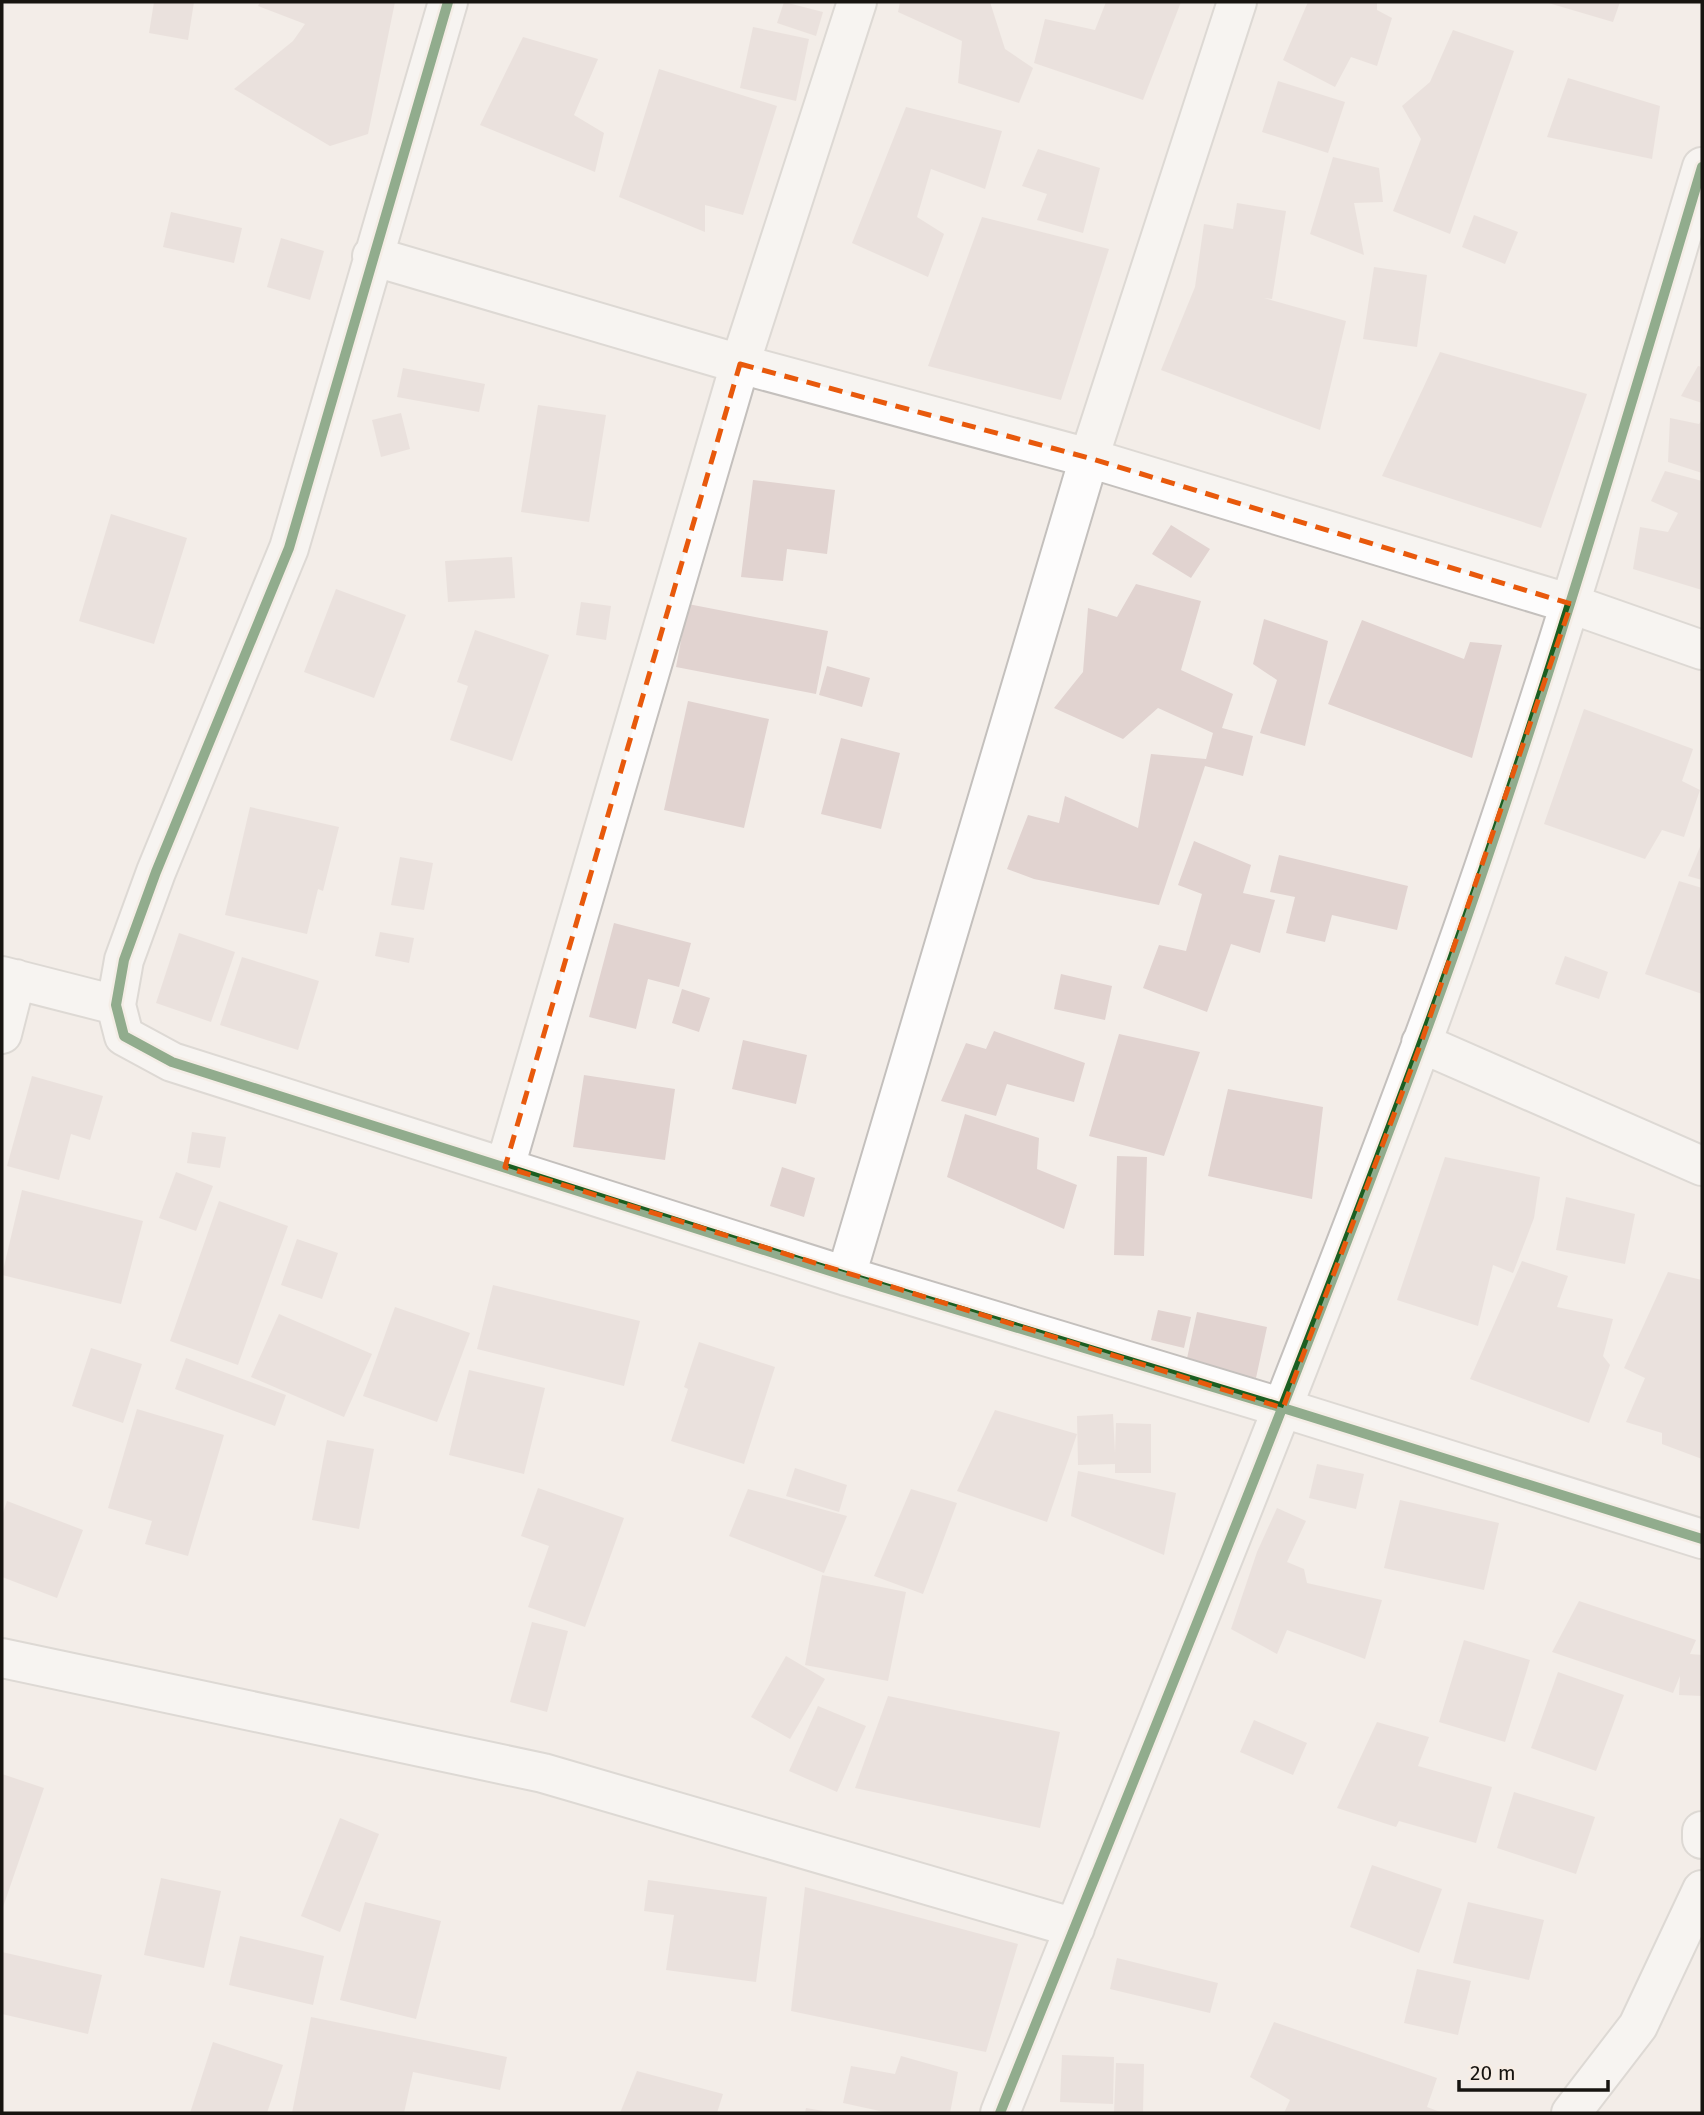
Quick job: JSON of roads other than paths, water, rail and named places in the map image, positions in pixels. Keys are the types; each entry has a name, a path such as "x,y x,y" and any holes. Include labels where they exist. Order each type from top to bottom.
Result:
{"street":[{"path":"448,2 289,548 156,872 124,960 116,1005 124,1036 172,1062 846,1276 1283,1408 1702,1539"},
{"path":"505,1167 740,364 857,2"},
{"path":"846,1276 1089,458 1237,2"},
{"path":"1000,2113 1283,1408 1422,1043 1571,604 1702,167"},
{"path":"372,256 740,364 1089,458 1571,604 1702,650"},
{"path":"2,1034 9,978 116,1005"},
{"path":"1422,1043 1702,1166"},
{"path":"2,1658 543,1773 1074,1928"},
{"path":"1702,1831 1702,1839"},
{"path":"1571,2113 1638,2026 1702,1890"}]}
